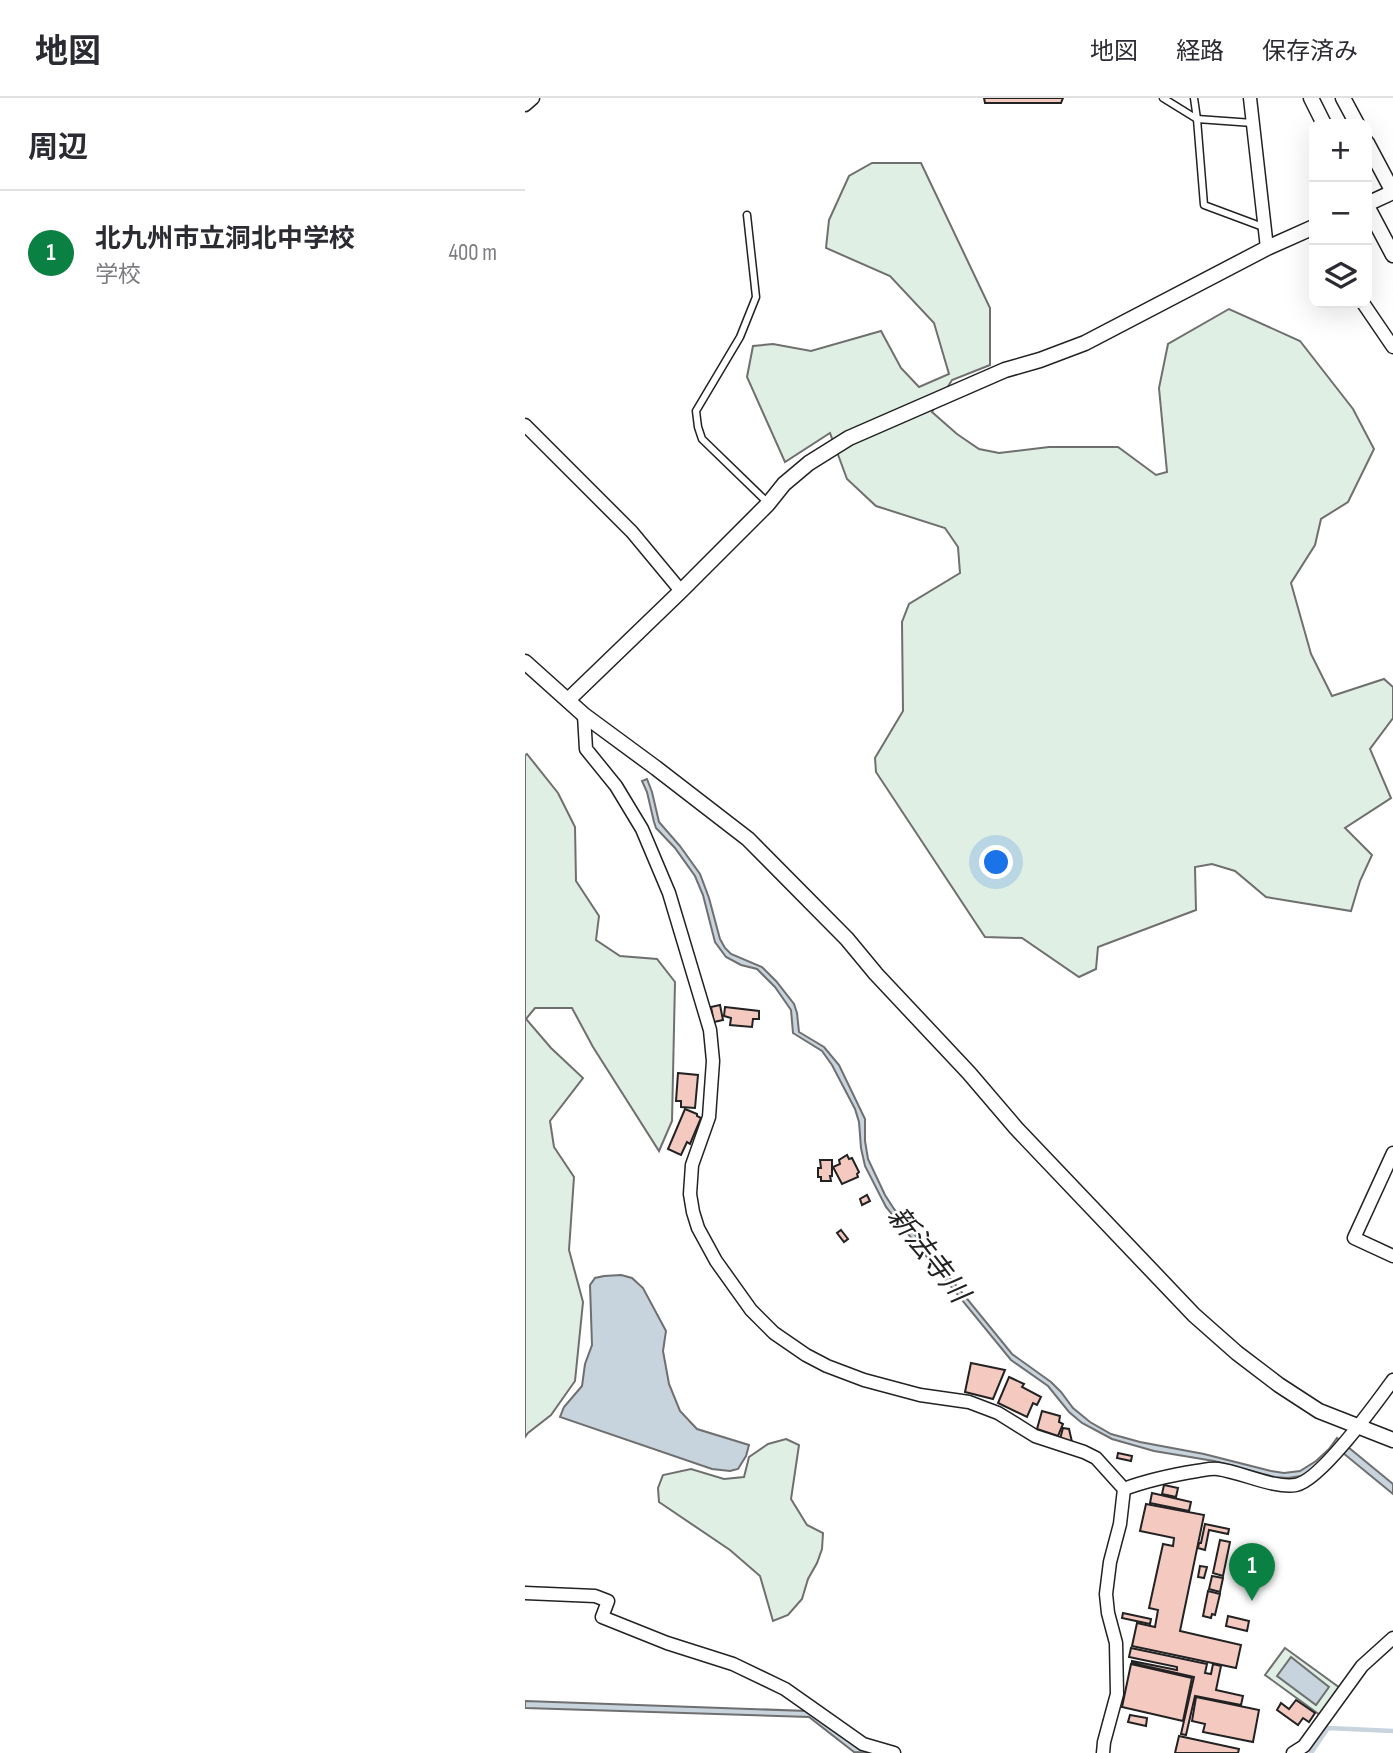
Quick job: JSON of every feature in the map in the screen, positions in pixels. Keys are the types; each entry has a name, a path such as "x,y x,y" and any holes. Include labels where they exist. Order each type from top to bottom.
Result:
{"street":[{"path":"525,105 533,98"},
{"path":"1250,98 1268,248"},
{"path":"1311,98 1322,119"},
{"path":"1343,98 1354,119"},
{"path":"1372,152 1393,192 1372,202"},
{"path":"1372,215 1393,255"},
{"path":"568,700 681,592 768,504 784,484 809,463 849,438 1005,370 1085,343 1268,248 1309,230"},
{"path":"1366,308 1393,347"},
{"path":"525,425 632,532 681,592"},
{"path":"525,662 584,715 748,839 847,939 1016,1128 1194,1315 1237,1353 1319,1411 1393,1440"},
{"path":"584,715 586,749 616,786 642,829 669,893 710,1030 713,1061 709,1116 692,1165 690,1194 698,1228 723,1271 751,1310 773,1334 806,1355 864,1380 921,1395 969,1402 998,1413 1035,1436 1084,1451 1096,1458 1125,1489 1121,1524 1110,1562 1106,1594 1116,1643 1117,1694 1103,1753"},
{"path":"1393,1153 1355,1238 1393,1256"},
{"path":"1125,1489 1175,1474 1216,1469 1275,1484 1297,1485 1312,1477 1359,1426 1393,1380"},
{"path":"525,1593 595,1596 608,1601 601,1617 667,1643 733,1664 785,1689 863,1744 894,1753"},
{"path":"1293,1753 1304,1746 1362,1666 1393,1638"}],"lane":[{"path":"1163,98 1197,119 1253,123"},
{"path":"1194,98 1205,205 1265,228"},
{"path":"747,215 756,298 740,337 696,411 702,439 768,504"}],"green space":[{"path":"872,163 921,163 990,308 990,365 952,380 932,412 979,449 999,453 1049,447 1118,447 1156,475 1167,472 1159,388 1168,344 1229,309 1300,341 1353,409 1374,449 1348,502 1321,519 1315,545 1291,583 1311,654 1332,696 1384,679 1393,687 1393,718 1370,749 1391,798 1345,828 1372,855 1360,881 1351,911 1266,897 1235,871 1212,864 1195,867 1196,910 1098,947 1096,969 1079,977 1022,938 985,937 876,772 875,758 903,711 902,622 909,604 960,573 958,547 945,528 876,506 847,479 830,433 785,462 747,377 753,346 773,344 811,351 881,331 901,368 919,387 949,374 934,323 890,276 826,248 829,220 849,176"},
{"path":"527,754 558,793 575,827 576,881 599,916 596,940 620,956 657,959 675,982 672,1121 659,1151 593,1047 572,1008 535,1008 526,1019 551,1048 583,1078 550,1121 554,1147 574,1177 569,1250 583,1302 575,1381 551,1415 525,1437 525,755"},
{"path":"786,1439 799,1445 791,1499 807,1525 823,1533 822,1549 802,1599 788,1615 773,1621 760,1576 730,1550 659,1502 658,1488 663,1475 691,1469 724,1479 744,1477 749,1457 768,1444"},
{"path":"1285,1648 1340,1688 1320,1715 1265,1675"}],"water":[{"name":"新法寺川","path":"647,779 659,822 700,874 725,948 731,954 762,967 776,981 794,1004 799,1032 824,1047 839,1065 865,1119 868,1159 885,1195 1012,1354 1051,1382 1073,1408 1090,1422 1111,1434 1284,1473 1300,1471 1316,1461 1337,1438 1393,1484 1393,1494 1337,1448 1320,1465 1301,1476 1288,1478 1154,1451 1112,1439 1082,1423 1069,1412 1048,1386 1011,1360 886,1207 865,1166 855,1109 832,1065 822,1051 793,1033 791,1010 775,987 757,969 726,957 715,942 703,895 695,876 675,848 656,828 642,781"},
{"path":"621,1275 632,1278 643,1288 666,1331 663,1351 669,1384 680,1411 697,1429 749,1445 738,1469 712,1469 560,1417 564,1407 582,1386 585,1364 592,1345 590,1285 595,1278"},
{"path":"1291,1657 1329,1687 1316,1705 1277,1676"},
{"path":"525,1701 808,1711 873,1753 854,1752 809,1717 525,1708"}],"building":[{"path":"984,98 1063,98 1061,103 985,103"},
{"path":"720,1005 723,1020 714,1022 711,1007"},
{"path":"725,1007 759,1011 759,1019 753,1019 752,1027 730,1025 731,1018 724,1016"},
{"path":"678,1073 698,1075 695,1108 681,1107 681,1101 676,1101"},
{"path":"685,1109 701,1118 690,1144 687,1142 681,1155 668,1149"},
{"path":"847,1155 849,1159 852,1158 859,1172 858,1177 842,1184 833,1167 840,1164 839,1160"},
{"path":"820,1160 832,1160 831,1181 821,1181 821,1177 818,1177"},
{"path":"867,1195 870,1201 862,1205 860,1199"},
{"path":"841,1230 848,1239 844,1242 837,1233"},
{"path":"971,1363 1005,1370 993,1399 965,1392"},
{"path":"1009,1377 1041,1397 1037,1405 1033,1403 1027,1417 998,1403"},
{"path":"1042,1411 1060,1416 1059,1422 1063,1424 1058,1436 1037,1429"},
{"path":"1063,1428 1069,1429 1072,1442 1060,1439"},
{"path":"1118,1453 1132,1456 1131,1461 1117,1458"},
{"path":"1164,1485 1178,1488 1176,1497 1162,1494"},
{"path":"1152,1493 1191,1502 1189,1511 1150,1503"},
{"path":"1146,1504 1204,1515 1180,1631 1241,1645 1236,1668 1132,1646 1137,1623 1155,1627 1158,1610 1149,1608 1163,1544 1173,1546 1174,1538 1140,1531"},
{"path":"1205,1524 1229,1529 1228,1534 1209,1530 1205,1550 1198,1548"},
{"path":"1220,1540 1230,1542 1223,1576 1213,1573"},
{"path":"1200,1566 1207,1567 1204,1578 1198,1577"},
{"path":"1212,1576 1223,1578 1220,1592 1209,1589"},
{"path":"1208,1591 1220,1594 1215,1615 1212,1614 1211,1618 1203,1616"},
{"path":"1123,1613 1151,1619 1150,1624 1122,1618"},
{"path":"1228,1616 1249,1621 1247,1631 1226,1626"},
{"path":"1131,1648 1207,1664 1205,1673 1211,1674 1213,1664 1221,1666 1216,1690 1243,1696 1241,1705 1195,1696 1186,1735 1181,1734 1194,1677 1132,1663 1177,1670 1177,1667 1129,1657"},
{"path":"1131,1664 1192,1678 1183,1721 1122,1707"},
{"path":"1196,1697 1259,1710 1253,1742 1203,1732 1205,1724 1192,1721"},
{"path":"1296,1700 1315,1713 1309,1722 1303,1718 1298,1725 1277,1710 1281,1703 1289,1709"},
{"path":"1130,1715 1147,1718 1146,1726 1128,1722"},
{"path":"1179,1736 1239,1749 1238,1753 1175,1753"}],"waterway":[{"path":"1311,1753 1328,1728 1393,1731"}],"place":[{"name":"北九州市立洞北中学校","path":"1252,1601"}]}
